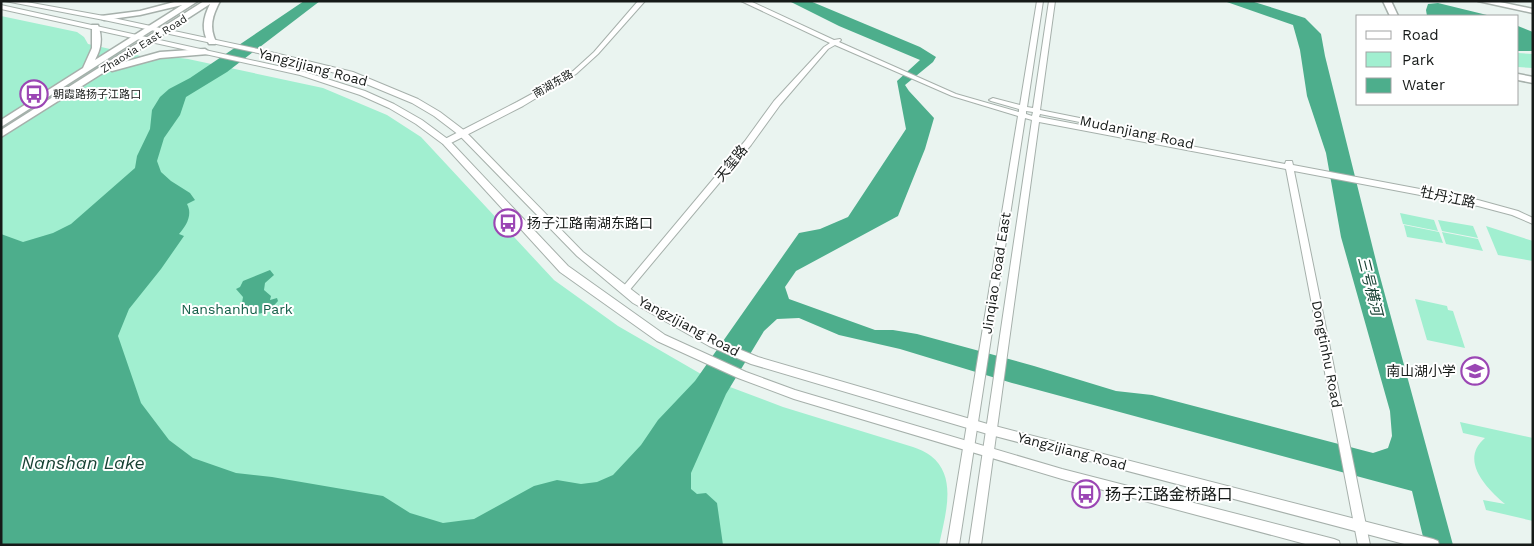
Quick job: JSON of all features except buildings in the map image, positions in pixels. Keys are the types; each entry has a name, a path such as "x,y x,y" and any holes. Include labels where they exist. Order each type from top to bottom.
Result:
{"main road":[{"name":"Yangzijiang Road","path":"8,1 104,18 258,51 350,74 416,101 462,133 580,254 637,300 713,343 755,361 991,430 1433,545"},
{"path":"104,18 140,13 189,1"},
{"name":"Zhaoxia East Road","path":"1,124 194,1"},
{"name":"Zhaoxia East Road","path":"1,134 210,1"},
{"path":"212,42 207,33 206,22 216,1"},
{"path":"1482,1 1533,12"},
{"path":"1500,1 1533,8"},
{"path":"1391,2 1394,15"},
{"path":"1391,2 1399,15"},
{"name":"Yangzijiang Road","path":"1,7 337,82 381,99 426,125 446,142 564,268 661,338 742,376 794,394 1062,474 1334,545"},
{"path":"82,72 94,55 98,42 95,27"},
{"path":"98,73 160,55 205,52"},
{"path":"1519,75 1533,79"}],"street":[{"name":"南湖东路","path":"446,142 574,72 596,54 642,1"},
{"name":"Mudanjiang Road","path":"744,1 920,78 954,95 1036,115 1474,199 1533,217"},
{"name":"Mudanjiang Road","path":"756,1 837,41"},
{"name":"Jinqiao Road East","path":"953,545 1040,1"},
{"name":"Jinqiao Road East","path":"975,545 1052,1"},
{"name":"天玺路","path":"625,290 748,143 776,103 826,48 837,41"},
{"name":"Dongtinhu Road","path":"1290,165 1364,545"},
{"name":"牡丹江路","path":"1362,178 1478,203 1515,213 1533,221"}],"green space":[{"name":"Nanshanhu Park","path":"1,16 77,32 84,37 88,44 154,59 172,57 188,59 323,88 387,115 421,137 554,280 618,326 701,374 730,387 783,407 913,447 931,456 939,465 947,486 946,510 939,545 1,545"},
{"path":"1519,53 1533,54 1533,68 1519,67"},
{"path":"1400,213 1434,220 1438,231 1403,224"},
{"path":"1438,220 1473,226 1478,238 1442,231"},
{"path":"1404,225 1439,232 1443,243 1407,237"},
{"path":"1486,226 1533,241 1533,261 1498,255"},
{"path":"1442,232 1478,239 1483,251 1446,244"},
{"path":"1415,299 1447,306 1448,310 1453,311 1465,348 1427,340"},
{"path":"1460,422 1533,438 1533,521 1486,510 1483,500 1505,504 1483,482 1475,464 1474,455 1478,446 1485,438 1463,433"}],"water":[{"name":"Nanshan Lake","path":"304,1 320,1 227,72 186,97 180,115 164,138 157,161 161,172 190,193 195,200 187,204 189,216 179,234 184,236 129,309 118,336 141,403 169,440 193,458 236,473 272,477 383,496 410,513 443,523 474,519 534,486 557,480 581,484 597,482 613,475 641,445 658,420 695,381 799,233 820,229 848,217 906,129 897,81 920,60 839,26 789,1 810,1 920,47 936,57 933,62 905,85 934,118 925,149 898,216 796,271 785,287 789,299 875,330 893,330 917,334 1116,391 1152,395 1373,453 1388,448 1392,436 1390,411 1341,237 1326,153 1307,96 1300,50 1293,25 1224,1 1251,1 1305,18 1321,34 1379,273 1453,545 1425,545 1412,491 1012,383 900,349 839,335 799,318 777,319 764,331 726,394 691,473 691,489 697,494 706,493 717,503 723,545 1,545 1,234 23,242 53,233 71,224 135,168 137,156 150,129 152,110 160,97 169,89 190,78"},
{"path":"1438,3 1487,15 1427,15 1428,4"},
{"path":"1519,26 1533,32 1533,51 1519,51"},
{"path":"270,270 274,275 265,283 264,290 271,296 270,300 277,298 278,301 269,310 255,314 242,303 243,297 236,289 240,287 243,281"}],"place":[{"name":"朝霞路扬子江路口","path":"34,94"},
{"name":"扬子江路南湖东路口","path":"508,223"},
{"name":"南山湖小学","path":"1475,371"},
{"name":"扬子江路金桥路口","path":"1086,494"}],"water label":[{"name":"三号横河","path":"1370,286"}]}
